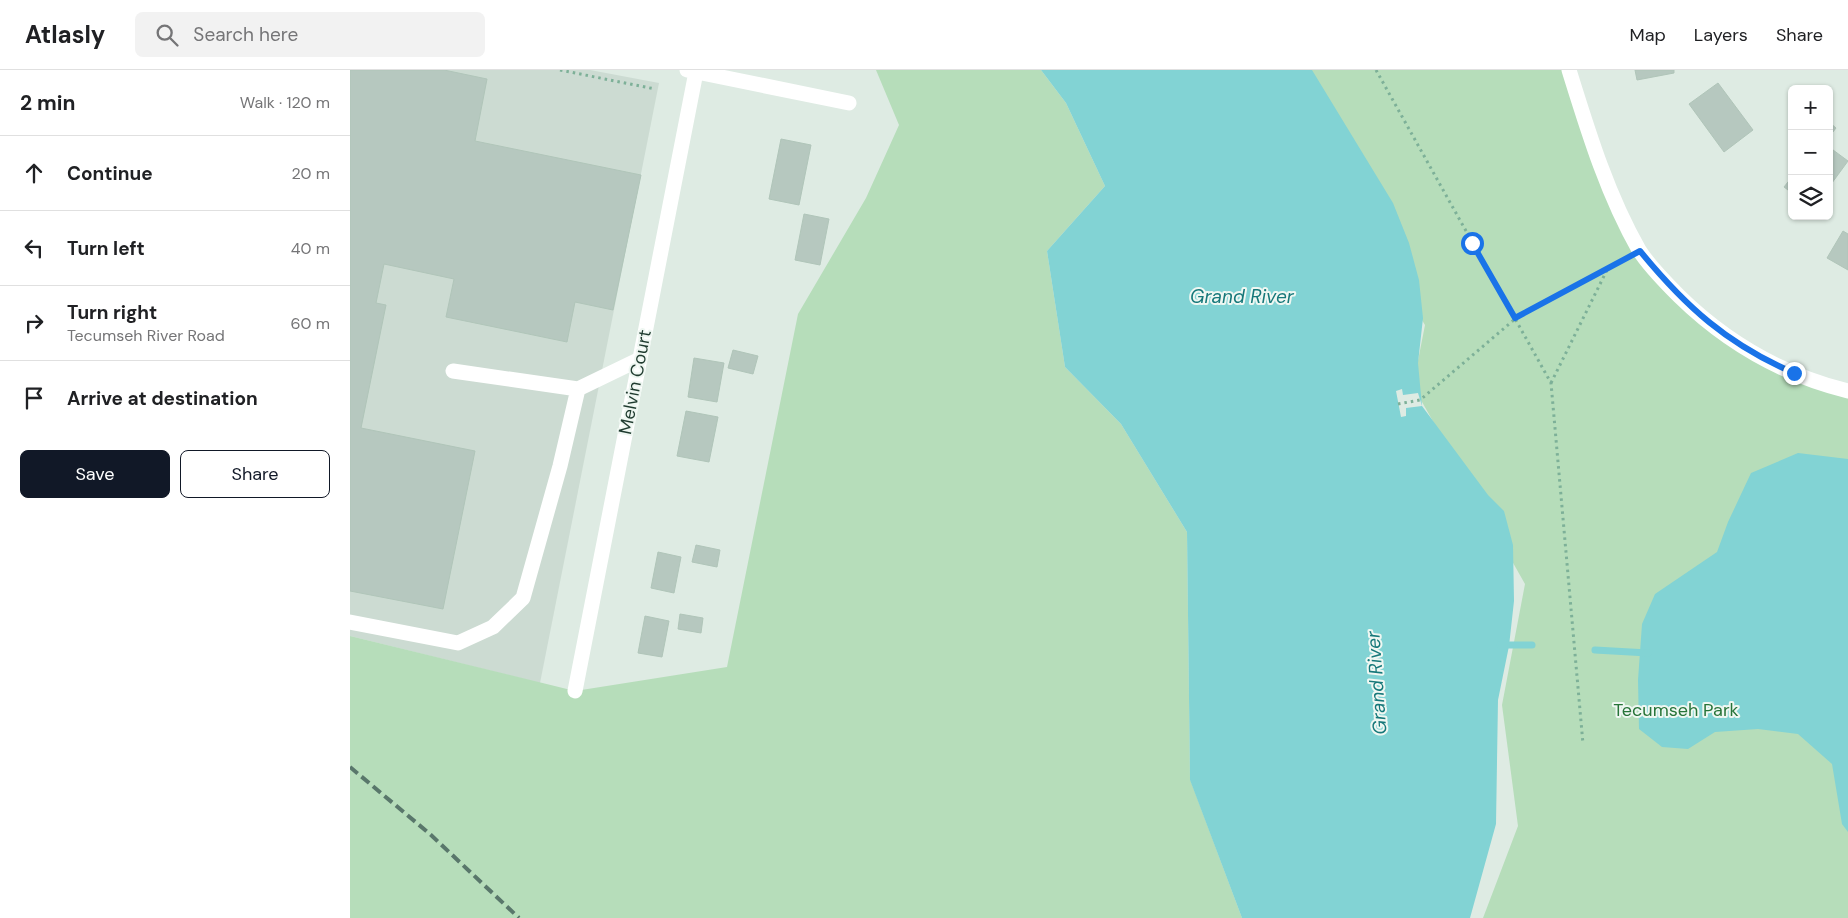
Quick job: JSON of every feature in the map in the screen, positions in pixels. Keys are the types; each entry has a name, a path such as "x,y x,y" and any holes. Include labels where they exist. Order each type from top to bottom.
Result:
{"street":[{"path":"1569,70 1593,146 1622,217 1640,251 1666,284 1724,336 1767,362 1807,379 1848,391"},
{"path":"691,71 849,102"},
{"name":"Melvin Court","path":"575,691 640,359 691,71"},
{"path":"453,371 578,388 640,359"},
{"path":"350,622 458,643 493,627 523,598 560,466 578,388"}],"path":[{"path":"560,70 654,89"},
{"path":"1376,70 1552,383 1583,744"},
{"path":"1398,404 1420,400 1515,318 1640,251"},
{"path":"1552,383 1607,269"}],"shaded area":[{"path":"350,70 590,70 659,83 540,683 350,636"}],"green space":[{"path":"876,70 1041,70 1066,103 1105,186 1047,251 1065,367 1121,424 1187,532 1190,779 1242,918 350,918 350,636 575,691 727,667 798,314 866,198 899,125"},
{"name":"Tecumseh Park","path":"1290,70 1569,70 1640,251 1724,336 1848,391 1848,918 1483,918 1518,826 1502,705 1525,584 1413,386 1425,325 1336,177"}],"water":[{"name":"Grand River","path":"1041,70 1312,70 1393,203 1409,243 1419,280 1423,318 1418,363 1422,406 1488,495 1504,511 1513,545 1514,601 1509,646 1498,700 1496,824 1470,918 1242,918 1190,780 1187,532 1121,424 1065,367 1047,251 1105,186 1066,103"},
{"path":"1798,453 1848,459 1848,832 1842,824 1832,764 1798,734 1758,729 1715,732 1688,749 1662,747 1639,729 1638,680 1642,624 1655,594 1717,552 1728,522 1751,473"}],"pier":[{"path":"1402,389 1403,395 1418,393 1422,406 1406,408 1406,416 1401,417 1396,391"}],"building":[{"path":"350,70 444,70 487,79 475,141 641,175 613,310 575,302 567,342 446,317 454,279 384,264 376,303 386,305 361,428 475,451 443,609 350,591"},
{"path":"1635,70 1674,70 1674,73 1637,80"},
{"path":"1718,83 1753,130 1724,152 1689,104"},
{"path":"781,139 811,145 799,205 769,199"},
{"path":"1833,150 1848,161 1833,182"},
{"path":"1788,182 1788,190 1784,187"},
{"path":"804,214 829,219 820,265 795,260"},
{"path":"1843,231 1848,234 1848,270 1827,258"},
{"path":"733,350 758,356 753,374 728,368"},
{"path":"694,358 724,363 717,402 688,397"},
{"path":"686,411 718,417 709,462 677,456"},
{"path":"696,545 720,550 717,567 692,562"},
{"path":"658,552 681,557 674,593 651,588"},
{"path":"680,614 703,618 701,633 678,629"},
{"path":"645,616 669,621 662,657 638,653"}],"waterway":[{"path":"1500,645 1532,645"},
{"path":"1595,650 1648,653"}],"railway":[{"path":"350,767 431,835 519,918"}],"route":[{"path":"1472,243 1515,318 1640,251 1666,284 1724,336 1767,362 1794,373"}]}
